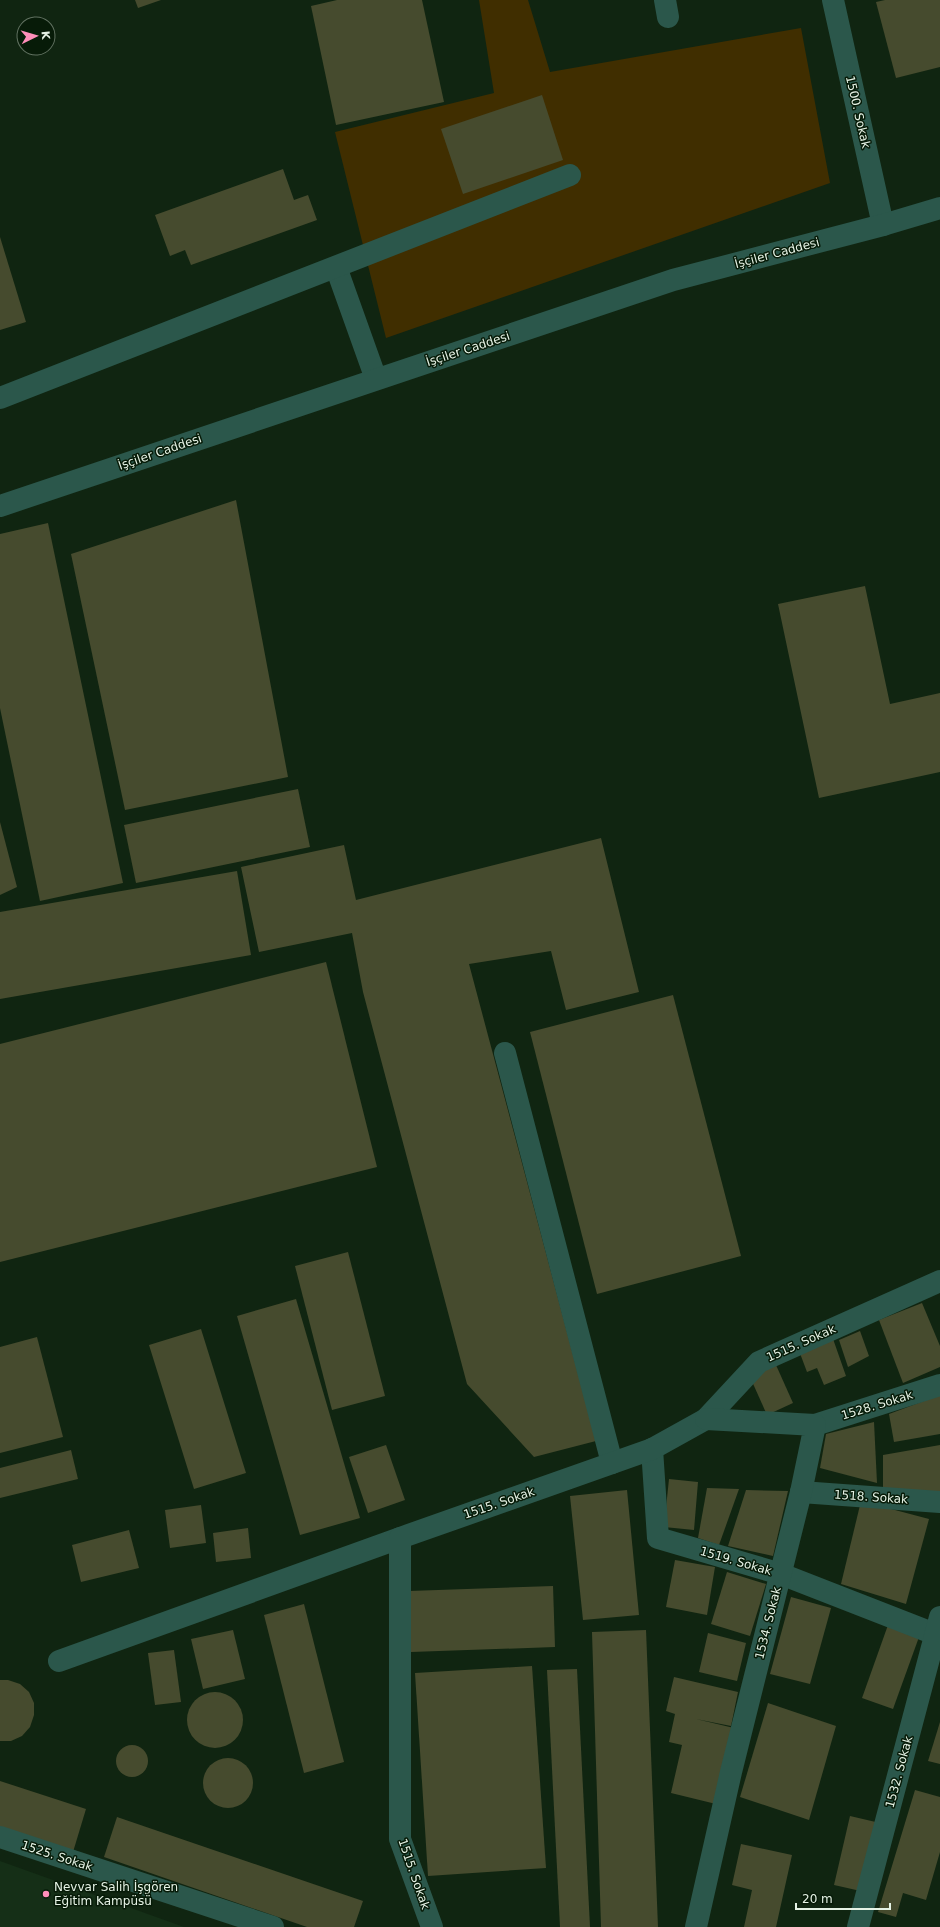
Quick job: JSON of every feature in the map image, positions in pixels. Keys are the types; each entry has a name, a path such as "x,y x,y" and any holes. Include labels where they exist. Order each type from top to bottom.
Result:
{"street":[{"name":"1500. Sokak","path":"833,0 883,225"},
{"path":"0,398 570,175"},
{"name":"İşçiler Caddesi","path":"0,506 673,280 883,225 940,208"},
{"path":"336,267 376,380"},
{"path":"505,1053 612,1464"},
{"name":"1515. Sokak","path":"432,1927 400,1839 400,1538 652,1449 706,1419 759,1362 940,1282"},
{"name":"1528. Sokak","path":"815,1425 940,1385"},
{"path":"706,1419 815,1425"},
{"name":"1534. Sokak","path":"696,1927 732,1772 801,1492 815,1425"},
{"name":"1519. Sokak","path":"652,1449 658,1538 781,1574 938,1629"},
{"name":"1518. Sokak","path":"801,1492 940,1502"},
{"path":"59,1661 400,1538"},
{"name":"1532. Sokak","path":"858,1927 938,1629"},
{"name":"1525. Sokak","path":"0,1837 273,1927"}],"shaded area":[{"path":"479,0 528,0 550,72 801,28 830,183 386,338 335,132 494,93"},
{"name":"Nevvar Salih İşgören Eğitim Kampüsü","path":"0,1861 184,1927 0,1927"}],"building":[{"path":"135,0 161,0 138,8"},
{"path":"337,0 422,0 444,102 336,125 311,6"},
{"path":"885,0 940,0 940,67 896,78 876,2"},
{"path":"542,95 563,160 463,194 441,129"},
{"path":"283,169 294,200 308,195 317,220 191,265 185,250 170,256 155,215"},
{"path":"0,237 26,322 0,330"},
{"path":"236,500 288,777 125,810 71,554"},
{"path":"48,523 123,883 40,901 0,708 0,534"},
{"path":"865,586 890,704 940,693 940,772 819,798 778,604"},
{"path":"298,789 310,847 136,883 124,825"},
{"path":"0,822 17,887 0,895"},
{"path":"601,838 639,992 566,1010 551,951 469,964 596,1441 534,1457 467,1384 363,992 352,933 259,952 241,867 344,845 356,900"},
{"path":"237,871 251,955 0,999 0,912"},
{"path":"326,962 377,1167 0,1262 0,1044"},
{"path":"673,995 741,1256 597,1294 530,1032"},
{"path":"348,1252 385,1396 332,1410 295,1266"},
{"path":"296,1299 360,1518 300,1535 237,1316"},
{"path":"922,1303 940,1346 940,1367 903,1383 879,1320"},
{"path":"201,1329 246,1473 194,1489 149,1345"},
{"path":"860,1331 869,1356 848,1367 839,1340"},
{"path":"832,1336 846,1376 824,1385 817,1368 807,1372 798,1348"},
{"path":"37,1337 63,1437 0,1453 0,1347"},
{"path":"776,1365 793,1403 767,1415 750,1377"},
{"path":"940,1395 940,1434 894,1442 889,1414"},
{"path":"874,1422 877,1483 820,1468 826,1434"},
{"path":"386,1445 405,1500 368,1513 349,1457"},
{"path":"940,1445 940,1494 883,1488 883,1455"},
{"path":"71,1450 78,1479 0,1498 0,1468"},
{"path":"669,1479 698,1482 694,1530 664,1527"},
{"path":"707,1488 739,1489 719,1545 698,1538"},
{"path":"627,1490 639,1615 583,1620 570,1496"},
{"path":"746,1490 788,1491 773,1556 728,1546"},
{"path":"861,1501 929,1519 906,1604 841,1584"},
{"path":"201,1505 206,1543 170,1548 165,1510"},
{"path":"248,1528 251,1558 216,1562 213,1533"},
{"path":"129,1530 139,1568 81,1582 72,1545"},
{"path":"675,1560 715,1567 707,1615 666,1607"},
{"path":"727,1572 766,1584 750,1636 711,1624"},
{"path":"553,1586 555,1647 411,1652 409,1591"},
{"path":"791,1597 831,1608 810,1684 770,1674"},
{"path":"304,1604 344,1762 304,1773 264,1615"},
{"path":"888,1625 919,1637 893,1709 862,1698"},
{"path":"233,1630 245,1679 203,1689 191,1639"},
{"path":"646,1630 658,1927 601,1927 592,1632"},
{"path":"708,1633 746,1643 737,1681 699,1672"},
{"path":"174,1650 181,1702 155,1705 148,1653"},
{"path":"532,1666 546,1868 428,1876 415,1673"},
{"path":"577,1669 590,1927 560,1927 547,1670"},
{"path":"674,1677 738,1692 731,1726 696,1719 734,1728 716,1804 671,1793 682,1745 669,1742 675,1714 666,1711"},
{"path":"0,1680 8,1680 20,1684 29,1692 34,1703 34,1715 30,1727 22,1736 11,1741 0,1741"},
{"path":"215,1692 226,1694 235,1700 241,1709 243,1720 241,1731 235,1740 226,1746 215,1748 204,1746 195,1740 189,1731 187,1720 189,1709 195,1700 204,1694"},
{"path":"768,1703 836,1726 809,1820 740,1797"},
{"path":"940,1722 940,1764 928,1761"},
{"path":"132,1745 138,1746 145,1752 148,1761 147,1767 141,1774 132,1777 126,1776 119,1770 116,1761 117,1755 123,1748"},
{"path":"223,1758 233,1758 246,1765 253,1778 253,1788 246,1801 233,1808 223,1808 214,1804 207,1797 203,1788 203,1778 207,1769 214,1762"},
{"path":"0,1781 86,1809 73,1852 0,1828"},
{"path":"915,1790 940,1797 940,1852 926,1900 903,1893 896,1917 878,1912"},
{"path":"850,1816 880,1823 865,1892 834,1885"},
{"path":"117,1817 363,1901 354,1927 307,1927 104,1857"},
{"path":"741,1844 792,1855 776,1927 744,1927 752,1890 732,1885"}],"place":[{"name":"Nevvar Salih İşgören Eğitim Kampüsü","path":"46,1894"}]}
